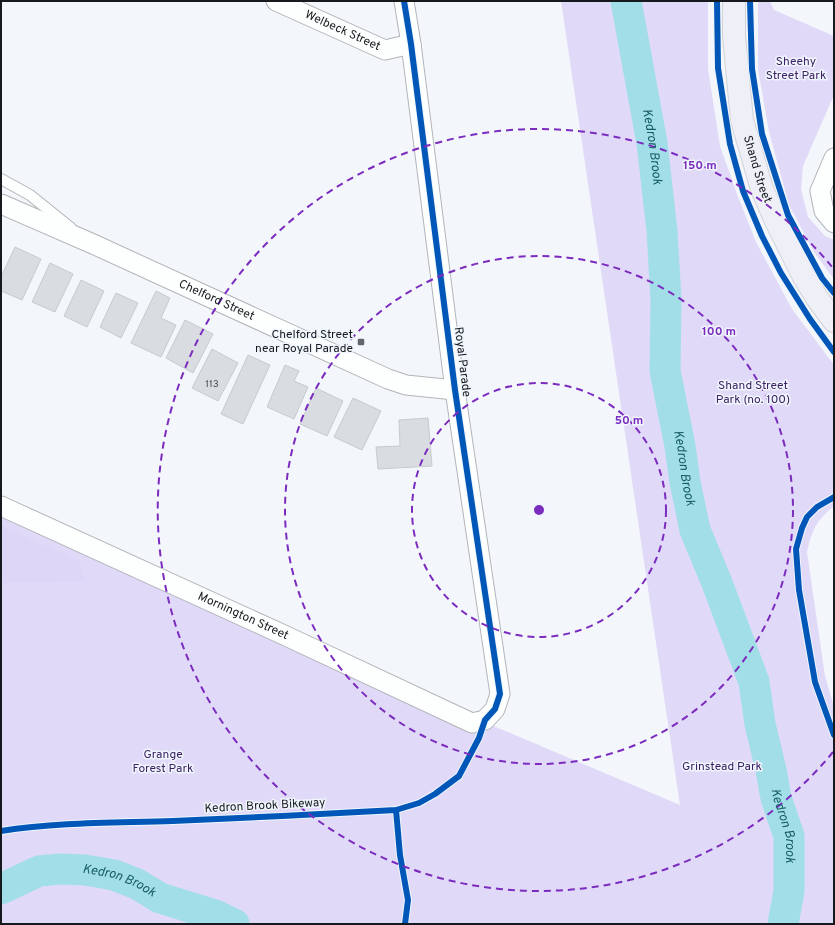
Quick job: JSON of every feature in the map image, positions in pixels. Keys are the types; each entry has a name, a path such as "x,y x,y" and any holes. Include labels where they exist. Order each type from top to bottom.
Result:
{"main road":[{"name":"Shand Street","path":"734,1 734,36 742,120 762,189 803,275 817,298 834,321"}],"street":[{"name":"Welbeck Street","path":"276,1 385,50 411,44"},
{"name":"Royal Parade","path":"404,1 411,44 455,390 500,694 495,709 485,720"},
{"path":"834,158 820,191 824,211 834,223"},
{"name":"Chelford Street","path":"1,204 388,379 413,386 455,390"},
{"name":"Mornington Street","path":"1,506 284,635 472,723 485,720"}],"lane":[{"name":"Chelford Street","path":"1,179 30,195 92,244"}],"green space":[{"path":"561,1 708,1 708,69 720,146 756,242 792,309 834,365 834,506 823,516 816,526 807,552 825,676 834,707 834,924 1,924 1,517 680,805"},
{"name":"Sheehy Street Park","path":"758,1 770,1 774,10 834,36 834,95 803,166 801,189 808,217 825,236 834,240 834,279 814,252 789,205 769,132 758,69"}],"shaded area":[{"path":"1,526 78,560 86,581 1,583"}],"building":[{"path":"15,247 41,259 22,300 1,291 1,277"},
{"path":"50,263 73,274 55,312 32,302"},
{"path":"81,280 104,291 87,327 64,316"},
{"path":"156,291 170,298 161,318 176,325 161,357 131,343"},
{"path":"116,293 138,303 121,338 100,327"},
{"path":"185,320 213,334 193,373 166,358"},
{"path":"212,349 238,363 218,401 192,388"},
{"path":"248,355 270,365 243,424 221,414"},
{"path":"285,365 299,371 294,381 308,387 294,419 267,407"},
{"path":"316,388 343,401 327,436 300,424"},
{"path":"353,398 381,411 362,450 334,437"},
{"path":"428,418 432,466 378,469 376,447 400,446 399,420"}],"waterway":[{"name":"Kedron Brook","path":"626,1 652,143 662,231 666,300 665,371 695,530 717,583 754,682 760,724 776,798 789,836 789,891 783,924"},
{"name":"Kedron Brook","path":"1,889 39,871 61,869 85,870 114,875 137,884 160,898 215,915 234,924"}],"cycle path":[{"name":"Kedron Brook Bikeway","path":"1,831 65,824 201,820 396,810 419,803 435,794 459,776 479,738 485,720 495,709 500,694 455,390 411,44 404,1"},
{"path":"717,1 718,68 730,144 743,191 762,236 781,273 810,319 834,352"},
{"path":"750,1 752,69 762,134 788,215 822,278 834,293"},
{"path":"834,497 817,507 807,517 796,549 799,590 815,682 834,735"},
{"path":"396,810 400,855 408,900 405,924"}],"place":[{"name":"Chelford Street near Royal Parade","path":"361,342"}],"park label":[{"name":"Shand Street Park (no. 100)","path":"753,393"},
{"name":"Grange Forest Park","path":"163,762"},
{"name":"Grinstead Park","path":"722,767"}]}
